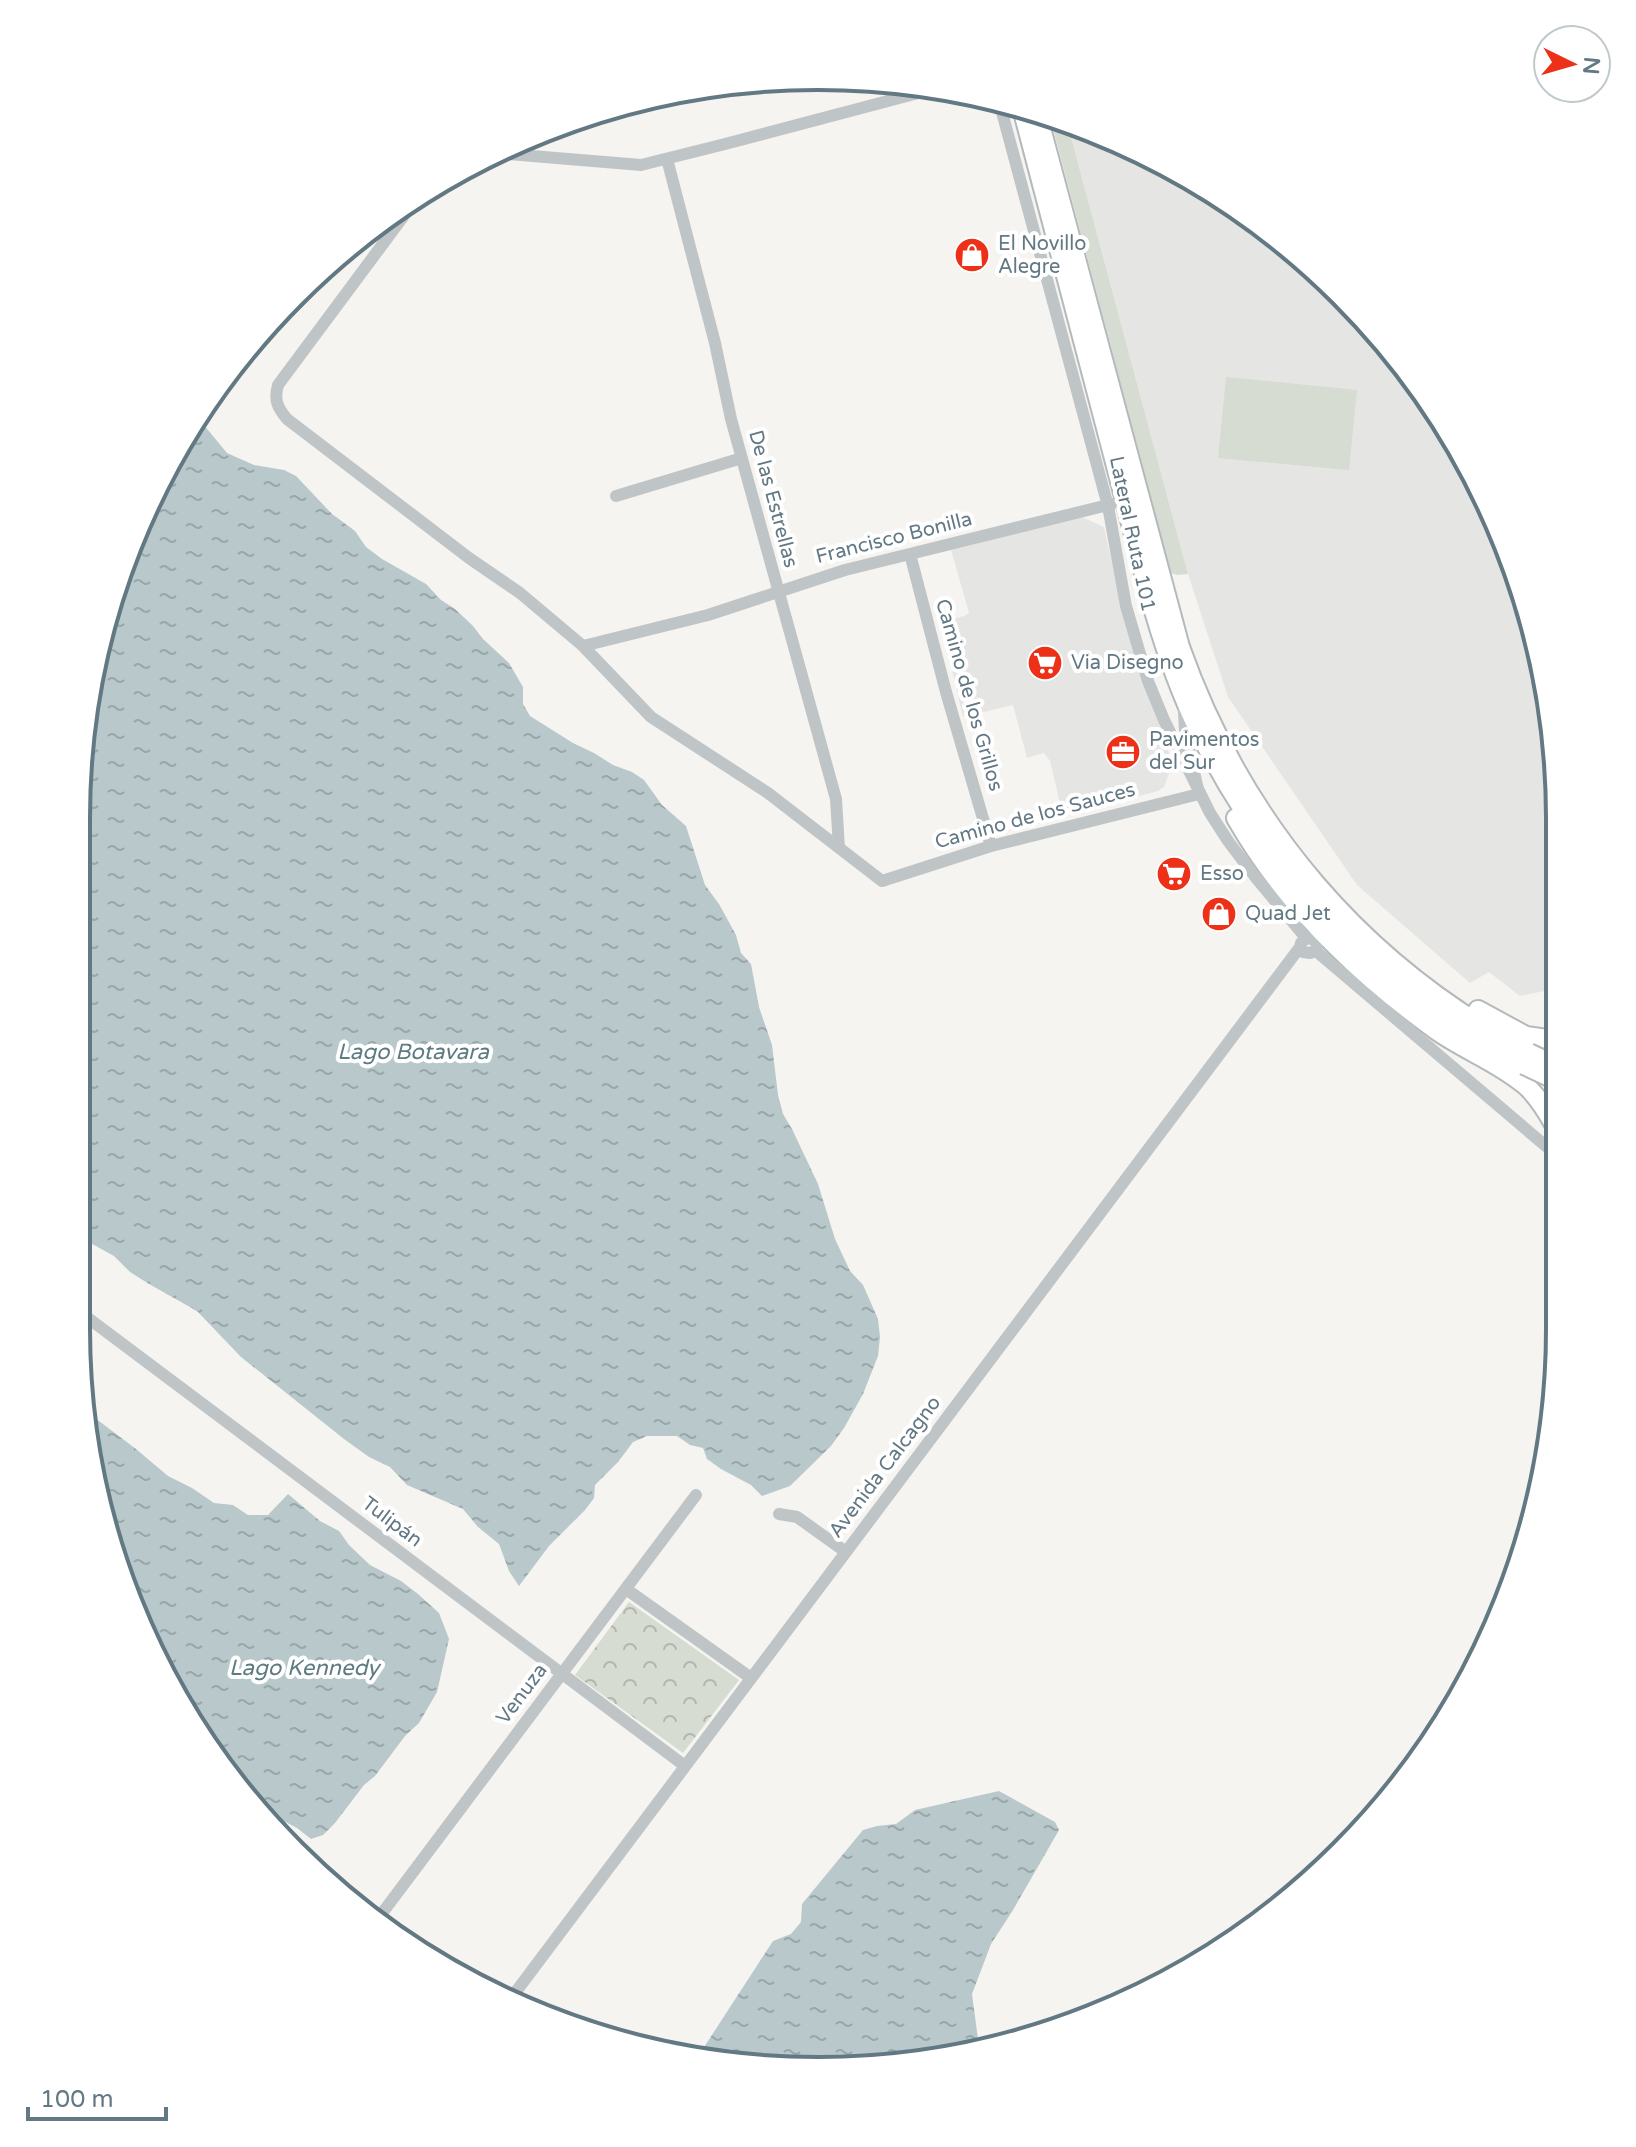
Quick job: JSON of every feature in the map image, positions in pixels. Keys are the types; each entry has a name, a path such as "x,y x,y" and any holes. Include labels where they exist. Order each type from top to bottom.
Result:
{"highway":[{"path":"1033,123 1117,503 1168,658 1210,754 1246,814 1282,864 1313,902 1359,948 1411,993 1465,1032 1527,1059 1546,1063"},
{"path":"1033,123 1176,633 1190,675 1217,735 1257,808 1298,864 1343,915 1441,1000 1546,1073"},
{"path":"1182,691 1184,712 1203,756 1249,841 1313,924 1357,967 1405,1007 1439,1032 1524,1084 1546,1112"},
{"path":"1217,735 1231,745 1308,858 1362,919 1444,987 1485,1014 1526,1036 1546,1039"},
{"path":"1546,1069 1542,1089 1546,1104"}],"street":[{"path":"518,155 641,165 908,96"},
{"name":"Lateral Ruta 101","path":"1003,114 1117,503 1119,575 1136,642 1164,720 1199,794 1304,949 1546,1146"},
{"path":"1012,146 1030,122"},
{"name":"De las Estrellas","path":"667,159 742,458 836,799 839,848"},
{"path":"397,225 278,385 276,404 287,419 469,558 520,593 583,646 651,717 768,793 839,848"},
{"path":"616,496 742,458"},
{"name":"Francisco Bonilla","path":"583,646 708,615 833,573 1117,503"},
{"name":"Camino de los Grillos","path":"910,554 991,846"},
{"path":"1184,712 1185,731 1199,794"},
{"name":"Camino de los Sauces","path":"839,848 882,881 991,846 1199,794"},
{"name":"Avenida Calcagno","path":"516,1991 1304,949"},
{"name":"Tulipán","path":"90,1320 685,1766"},
{"name":"Venuza","path":"383,1912 696,1495"},
{"path":"779,1514 797,1517 846,1552"},
{"path":"626,1589 751,1678"}],"shaded area":[{"path":"1071,136 1140,165 1182,188 1261,240 1298,271 1333,303 1396,375 1448,454 1491,539 1521,630 1532,676 1544,770 1546,991 1520,996 1489,972 1470,983 1357,885 1228,697 1188,574"},
{"name":"Via Disegno","path":"1082,517 1104,527 1125,622 1169,753 1170,771 1164,787 1158,791 1063,816 1050,761 1044,753 1027,758 1013,705 963,717 941,622 969,613 951,550"}],"green space":[{"path":"1053,129 1071,136 1188,574 1171,573"},
{"path":"1226,377 1357,390 1349,470 1218,458"},
{"path":"629,1602 739,1680 683,1753 575,1675"}],"water":[{"name":"Lago Botavara","path":"205,427 227,453 254,465 284,470 296,476 332,514 355,531 366,547 426,584 473,626 509,663 523,687 523,704 530,716 573,743 644,780 662,805 686,826 705,885 736,935 741,953 751,964 759,1007 772,1045 783,1114 818,1184 835,1239 850,1271 863,1285 878,1319 878,1356 863,1394 844,1428 831,1446 790,1486 762,1496 751,1485 707,1459 703,1448 690,1445 677,1436 647,1436 633,1442 595,1485 594,1498 585,1510 549,1546 519,1586 509,1571 499,1544 478,1527 463,1509 407,1485 390,1467 344,1439 241,1357 197,1311 130,1272 114,1256 90,1243 90,818 96,723 115,630 145,539 165,496"},
{"name":"Lago Kennedy","path":"96,1418 168,1476 214,1503 233,1505 248,1515 268,1515 288,1494 320,1521 339,1531 370,1565 401,1581 439,1613 449,1639 437,1692 419,1723 323,1835 311,1839 281,1819 240,1772 188,1693 165,1651 145,1608 115,1517"},
{"path":"999,1791 1055,1822 1059,1830 991,1944 972,1994 978,2039 913,2051 818,2057 704,2048 773,1941 791,1934 801,1922 802,1904 863,1830 896,1824 915,1810"}],"place":[{"name":"El Novillo Alegre","path":"972,255"},
{"name":"Via Disegno","path":"1045,663"},
{"name":"Pavimentos del Sur","path":"1123,752"},
{"name":"Esso","path":"1174,874"},
{"name":"Quad Jet","path":"1219,914"}]}
